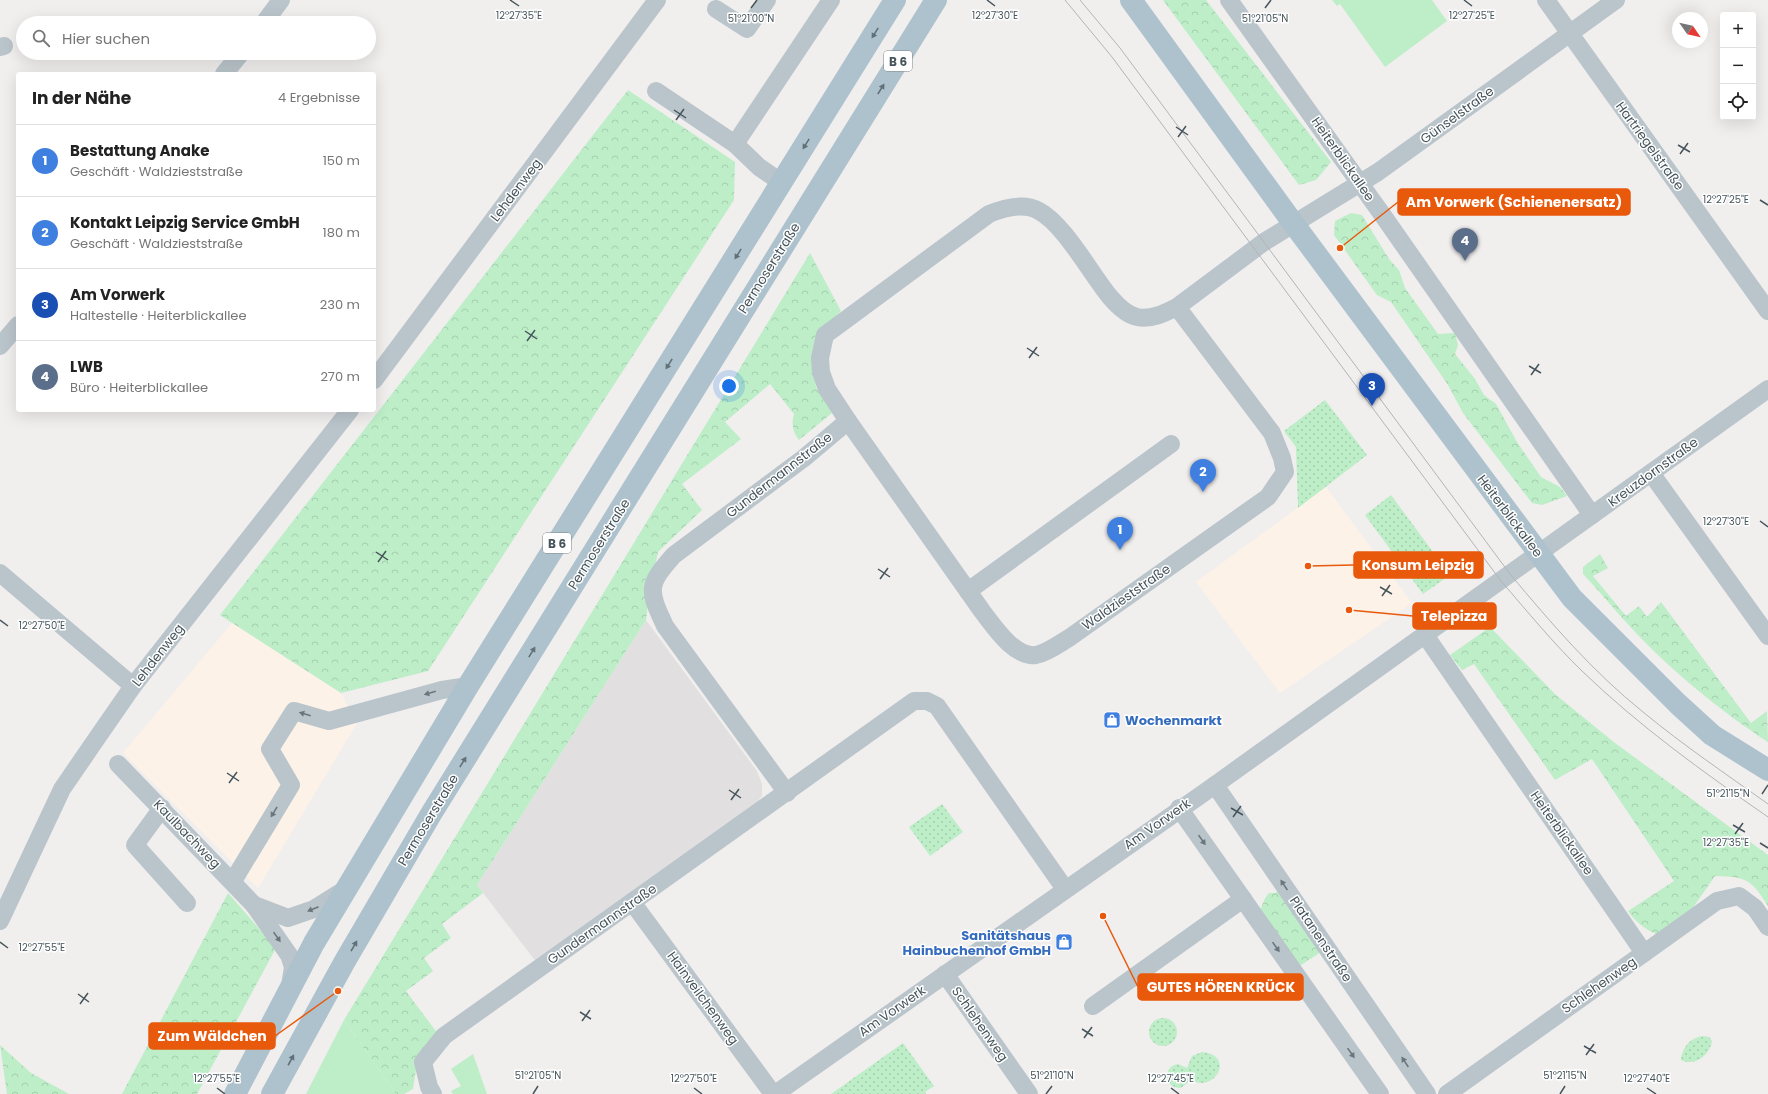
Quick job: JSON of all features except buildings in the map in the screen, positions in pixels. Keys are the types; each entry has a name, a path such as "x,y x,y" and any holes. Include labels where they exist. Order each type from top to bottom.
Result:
{"main road":[{"name":"B 6","path":"235,1094 290,986 346,889 468,686 895,0"},
{"name":"Permoserstraße","path":"272,1094 345,961 431,814 936,0"},
{"name":"Heiterblickallee","path":"1131,0 1293,223 1572,598 1678,704 1712,735 1768,770"}],"street":[{"path":"269,16 281,0"},
{"name":"Lehdenweg","path":"376,377 657,0"},
{"path":"716,9 747,29 768,0"},
{"path":"735,144 831,0"},
{"name":"Heiterblickallee","path":"1229,0 1592,515"},
{"name":"Hartriegelstraße","path":"1546,0 1768,311"},
{"name":"Günselstraße","path":"1293,223 1360,184 1616,0"},
{"path":"226,72 235,60"},
{"path":"656,91 735,144 759,167 782,183"},
{"path":"848,421 827,389 821,372 820,358 825,335 989,214 1005,208 1022,206 1038,210 1059,228 1117,305 1136,317 1161,315 1177,307 1293,223"},
{"name":"Waldzieststraße","path":"848,421 968,591 1006,641 1025,654 1036,655 1054,648 1268,497 1285,472 1282,458 1272,433 1177,307"},
{"path":"0,346 16,327"},
{"name":"Kreuzdornstraße","path":"1538,554 1768,389"},
{"name":"Lehdenweg","path":"0,921 62,789 133,686 348,412"},
{"name":"Gundermannstraße","path":"786,793 665,626 653,600 654,583 656,575 674,554 804,458 848,421"},
{"path":"968,591 1171,444"},
{"path":"1652,473 1768,636"},
{"name":"Am Vorwerk","path":"774,1094 1179,808 1215,785 1538,554"},
{"path":"0,573 133,686"},
{"name":"Heiterblickallee","path":"1425,635 1644,953"},
{"path":"232,881 291,785 270,749 294,711 329,721 442,690 468,686"},
{"name":"Gundermannstraße","path":"433,1094 429,1087 424,1062 444,1036 914,701 927,701 936,706 1065,889"},
{"name":"Kaulbachweg","path":"118,764 254,905 289,955 292,967 290,986"},
{"name":"Platanenstraße","path":"1215,785 1427,1094"},
{"path":"162,808 135,845 187,903"},
{"path":"1179,808 1380,1094"},
{"name":"Kaulbachweg","path":"254,905 288,918 314,909 346,889"},
{"name":"Schlehenweg","path":"1450,1093 1717,901 1740,896 1755,908 1768,926"},
{"path":"1093,1006 1243,899"},
{"name":"Hainveilchenweg","path":"632,902 774,1094"},
{"name":"Schlehenweg","path":"945,974 1029,1094"}],"shaded area":[{"path":"1326,487 1412,603 1280,693 1196,582"},
{"path":"646,620 757,771 762,784 762,796 752,808 537,963 477,885"},
{"path":"232,623 341,693 357,723 258,888 123,753"}],"green space":[{"path":"1163,0 1206,0 1331,162 1316,180 1299,185"},
{"path":"1332,0 1432,0 1447,21 1385,67 1340,4 1337,6"},
{"path":"628,90 735,162 734,200 428,671 341,693 220,615"},
{"path":"1351,213 1362,215 1389,259 1399,270 1405,288 1438,334 1455,333 1458,345 1455,354 1475,379 1484,395 1496,404 1517,442 1541,477 1560,487 1567,496 1542,505 1532,503 1463,413 1448,385 1391,302 1377,295 1334,235 1335,221"},
{"path":"810,253 841,311 816,337 812,366 816,387 832,413 799,440 793,428 794,414 770,384 725,422 741,439 682,484 702,510 658,552 649,595 646,620 477,885 483,893 442,924 451,938 424,958 433,971 406,991 438,1034 416,1070 413,1089 404,1094 396,1094 344,1020"},
{"path":"1325,400 1367,455 1298,508 1296,447 1284,431"},
{"path":"1391,495 1450,575 1423,594 1365,515"},
{"path":"1600,554 1608,568 1593,576 1626,616 1639,606 1647,617 1661,602 1751,723 1767,711 1768,742 1751,731 1699,691 1650,648 1583,574 1583,567"},
{"path":"1490,627 1556,695 1615,743 1768,855 1768,906 1757,890 1747,881 1734,877 1715,876 1690,912 1656,934 1637,922 1628,911 1674,881 1592,759 1555,780 1474,664 1462,670 1450,655"},
{"path":"942,804 963,832 930,856 909,827"},
{"path":"1282,887 1324,950 1295,969 1257,915 1269,893 1275,893"},
{"path":"228,893 276,948 197,1094 122,1094"},
{"path":"1163,1018 1169,1019 1173,1022 1176,1026 1176,1038 1173,1042 1169,1045 1163,1046 1157,1045 1153,1042 1150,1038 1149,1032 1150,1026 1153,1022 1157,1019"},
{"path":"344,1020 396,1094 306,1094"},
{"path":"1704,1036 1709,1037 1712,1041 1711,1046 1705,1055 1696,1061 1686,1062 1681,1060 1685,1047 1695,1038"},
{"path":"903,1043 934,1086 925,1092 926,1094 831,1094"},
{"path":"0,1045 31,1073 69,1094 7,1094"},
{"path":"1202,1052 1212,1055 1218,1060 1220,1066 1214,1078 1208,1082 1200,1083 1191,1080 1181,1088 1171,1085 1167,1078 1169,1069 1178,1064 1187,1068 1192,1056"},
{"path":"473,1054 487,1094 453,1094 451,1091 461,1086 451,1069"}],"tram line":[{"path":"1065,0 1112,57 1501,581 1530,615 1571,660 1626,711 1696,766 1768,817"},
{"path":"1080,0 1120,48 1510,574 1541,611 1590,664 1625,697 1674,736 1768,804"}],"place":[{"name":"Am Vorwerk (Schienenersatz)","path":"1340,248"},
{"name":"LWB","path":"1465,261"},
{"name":"Am Vorwerk","path":"1372,406"},
{"name":"Kontakt Leipzig Service GmbH","path":"1203,492"},
{"name":"Bestattung Anake","path":"1120,550"},
{"name":"Konsum Leipzig","path":"1308,566"},
{"name":"Telepizza","path":"1349,610"},
{"name":"Wochenmarkt","path":"1112,720"},
{"name":"GUTES HÖREN KRÜCK","path":"1103,916"},
{"name":"Sanitätshaus Hainbuchenhof GmbH","path":"1064,942"},
{"name":"Zum Wäldchen","path":"338,991"}]}
